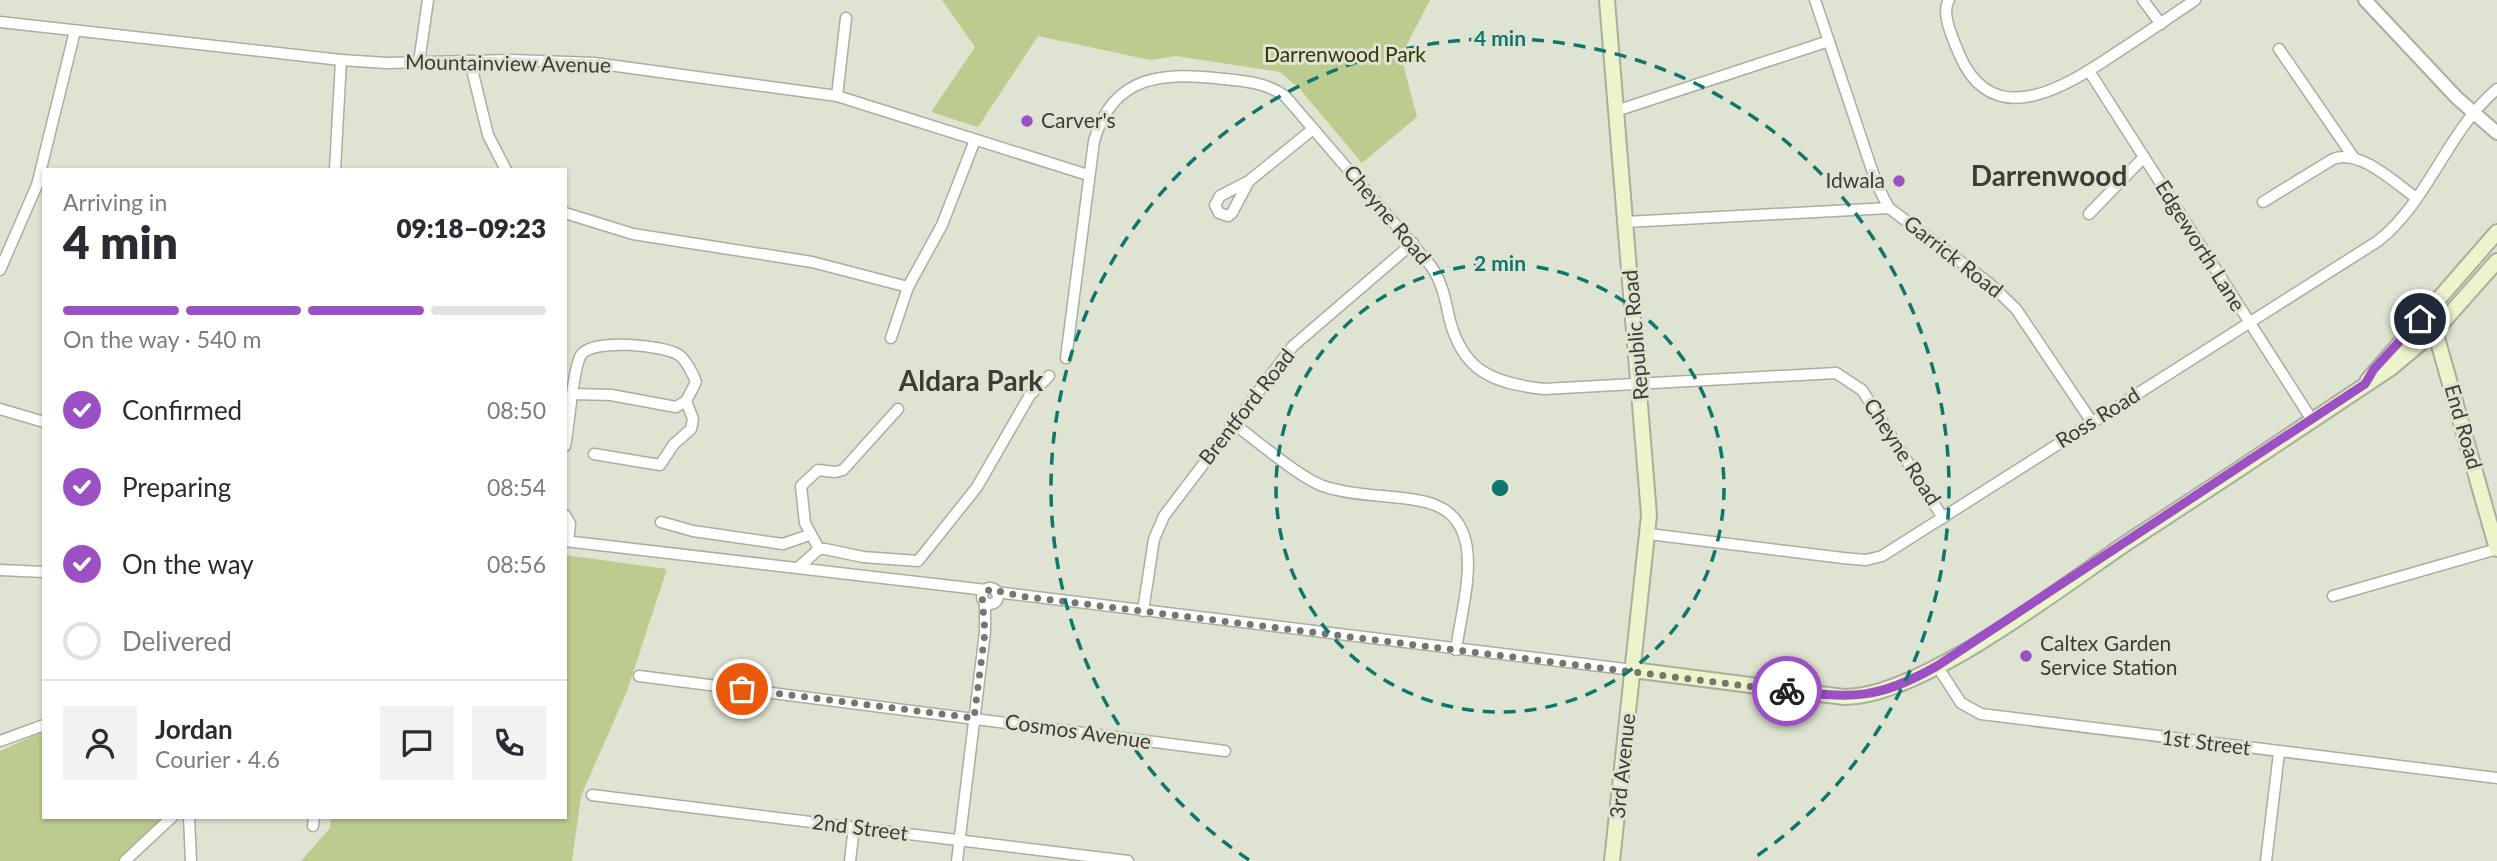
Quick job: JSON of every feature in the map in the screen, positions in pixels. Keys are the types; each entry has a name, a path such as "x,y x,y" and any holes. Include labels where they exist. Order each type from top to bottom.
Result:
{"main road":[{"name":"Republic Road","path":"1607,0 1649,485 1649,534 1633,670"},
{"path":"2365,384 2374,369 2497,232"},
{"path":"1633,670 1715,683 1851,697 1896,687 1937,666 2404,359 2435,331 2497,261"},
{"name":"End Road","path":"2434,303 2435,331 2497,549"},
{"name":"3rd Avenue","path":"1612,861 1633,670"}],"street":[{"path":"419,62 428,0"},
{"name":"Garrick Road","path":"1815,0 1877,186 1889,208 1989,283 2016,309 2092,422"},
{"path":"1949,0 1945,12 1964,63 1978,81 1995,93 2007,97 2052,92 2090,71 2195,0"},
{"path":"2143,0 2161,24"},
{"path":"2365,0 2473,112 2497,133"},
{"path":"837,96 846,18"},
{"name":"Mountainview Avenue","path":"0,22 341,60 553,60 622,65 837,96 1088,175"},
{"path":"44,168 75,31"},
{"path":"1616,111 1829,41"},
{"path":"2279,49 2354,158"},
{"path":"335,168 341,60"},
{"path":"470,61 491,144 505,168"},
{"name":"Edgeworth Lane","path":"2090,71 2312,421"},
{"name":"Cheyne Road","path":"1066,358 1088,175 1097,129 1109,108 1127,91 1165,75 1235,80 1270,87 1285,96 1413,243 1438,276 1458,345 1479,370 1518,386 1544,389 1819,372 1843,376 1862,390 1943,518"},
{"name":"Ross Road","path":"1649,534 1867,560 1894,550 2378,241 2393,228 2473,112 2497,89"},
{"path":"1249,181 1313,129"},
{"path":"891,338 908,287 943,225 975,140"},
{"path":"2263,202 2333,159 2344,156 2354,158 2415,197"},
{"path":"2089,214 2144,157"},
{"path":"0,270 40,185"},
{"path":"1626,222 1889,208"},
{"path":"567,214 633,234 812,262 908,287"},
{"name":"Brentford Road","path":"1143,611 1155,533 1164,516 1293,346 1413,243"},
{"path":"567,434 579,361 584,351 596,345 624,343 668,350 681,356 696,382 685,401 671,407 611,395 574,394"},
{"path":"898,410 843,470 818,470 803,482 799,490 809,535 819,549 863,557 918,561 977,487 1030,395 1049,376"},
{"path":"594,454 660,465 674,444 691,429 693,419 685,401"},
{"path":"0,409 42,421"},
{"path":"1234,424 1325,487 1429,502 1451,513 1464,531 1469,552 1456,650"},
{"path":"567,519 570,524 567,541 800,566 961,589 990,598 1020,596 1633,670"},
{"path":"662,522 693,531 783,544 809,535"},
{"path":"800,566 819,549"},
{"path":"2333,596 2497,549"},
{"path":"0,570 42,572"},
{"path":"957,861 990,598"},
{"name":"1st Street","path":"1937,666 1961,703 1981,714 2497,778"},
{"name":"Cosmos Avenue","path":"639,676 1225,751"},
{"path":"0,741 42,726"},
{"path":"2266,861 2280,753"},
{"name":"2nd Street","path":"592,795 1128,861"},
{"path":"125,861 170,819"},
{"path":"189,819 191,861"},
{"path":"850,861 854,827"}],"green space":[{"name":"Darrenwood Park","path":"942,0 1430,0 1401,56 1417,117 1362,163 1299,88 1280,72 1176,56 1150,60 1038,36 978,127 931,112 975,47"},
{"path":"567,555 667,569 627,691 581,796 572,861 301,861 330,828 331,819 567,819"},
{"path":"42,732 42,819 169,819 127,861 0,861 0,751"}],"way so far":[{"path":"742,689 974,718 985,632 985,602 982,596 990,589 1020,596 1787,691"}],"place":[{"name":"Carver's","path":"1027,121"},
{"name":"Idwala","path":"1899,181"},
{"name":"Caltex Garden Service Station","path":"2026,656"}],"district":[{"name":"Darrenwood","path":"2049,176"},
{"name":"Aldara Park","path":"971,381"}],"route":[{"path":"1787,691 1844,697 1863,696 1912,681 1989,635 2365,384 2374,369 2420,319"}]}
